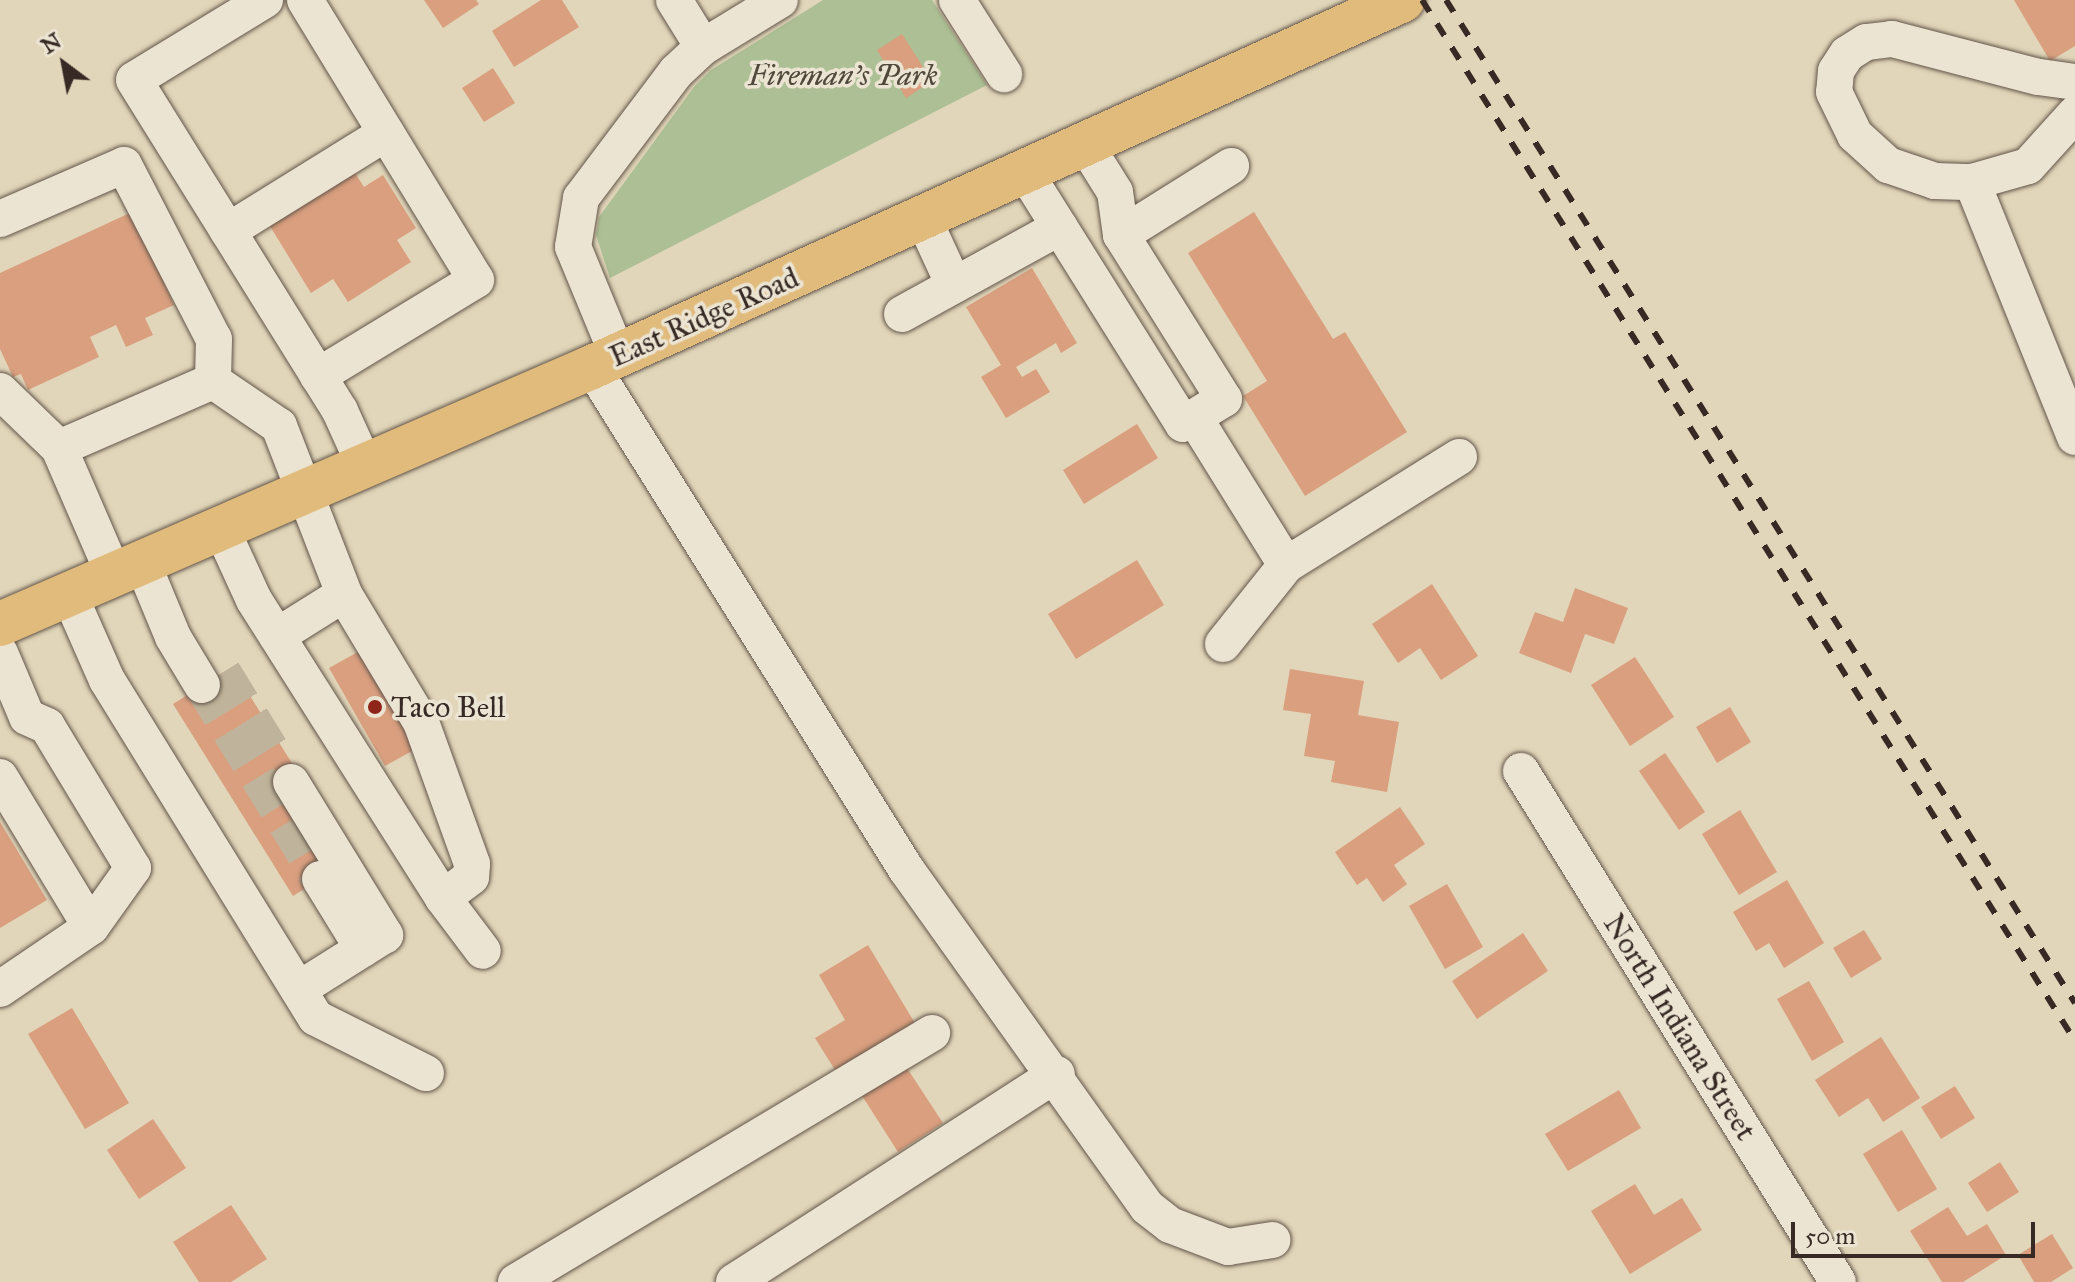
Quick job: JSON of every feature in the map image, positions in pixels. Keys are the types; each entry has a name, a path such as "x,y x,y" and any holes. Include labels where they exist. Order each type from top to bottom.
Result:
{"main road":[{"name":"East Ridge Road","path":"0,624 304,495 605,362 1403,0"}],"street":[{"path":"265,0 134,80 318,376 365,466"},
{"path":"305,0 476,280 318,376"},
{"path":"674,0 703,47"},
{"path":"780,0 703,47 676,72 581,198 573,247 605,362 906,869 1057,1074 1147,1207 1170,1225 1228,1247 1272,1240"},
{"path":"957,0 1004,74"},
{"path":"2075,82 2038,77 1892,39 1866,42 1847,54 1836,71 1834,92 1855,135 1888,165 1911,176 1972,182 2028,166 2075,114"},
{"path":"228,231 386,133"},
{"path":"1025,172 1183,424 1224,399 1121,235 1115,192 1085,144"},
{"path":"0,219 124,165 214,339 213,381"},
{"path":"1121,235 1231,166"},
{"path":"1972,182 2075,437"},
{"path":"923,218 954,285"},
{"path":"902,314 1060,227"},
{"path":"59,448 213,381"},
{"path":"213,381 279,426 344,594 417,713 472,864 471,877 443,898"},
{"path":"0,391 59,448 128,569 204,671"},
{"path":"1194,417 1286,565"},
{"path":"1223,644 1286,565 1459,457"},
{"path":"221,528 277,636 443,898 483,951"},
{"path":"69,594 107,680 316,1018 426,1073"},
{"path":"277,636 344,594"},
{"path":"0,653 13,723 47,726 133,868 91,927 0,989"},
{"name":"North Indiana Street","path":"1521,771 1838,1282"},
{"path":"0,777 91,927"},
{"path":"291,782 374,942"},
{"path":"320,879 374,942"},
{"path":"299,989 374,942"},
{"path":"516,1282 932,1033"},
{"path":"734,1282 1057,1074"}],"green space":[{"name":"Fireman’s Park","path":"823,0 932,0 987,85 610,278 596,235 599,217 694,87 711,70"}],"building":[{"path":"424,0 476,0 479,4 443,28"},
{"path":"541,0 562,0 579,27 514,67 492,31"},
{"path":"2014,0 2075,0 2075,46 2050,61"},
{"path":"902,34 932,81 906,98 877,50"},
{"path":"493,68 515,103 484,122 462,88"},
{"path":"350,165 364,187 383,175 416,228 397,240 411,262 348,302 333,279 311,293 265,218"},
{"path":"132,212 174,305 145,318 153,335 126,347 116,325 90,337 99,357 28,390 21,374 13,377 0,349 0,273"},
{"path":"1254,212 1333,339 1345,332 1407,432 1305,496 1243,396 1267,381 1188,253"},
{"path":"1032,268 1077,343 1061,353 1056,343 1016,367 1022,377 1036,369 1050,392 1006,418 981,377 1001,365 966,307"},
{"path":"1137,424 1158,458 1084,504 1063,470"},
{"path":"1137,560 1164,605 1076,659 1048,614"},
{"path":"1432,584 1478,656 1441,680 1420,648 1398,663 1372,624"},
{"path":"1575,588 1628,608 1614,644 1585,634 1571,673 1519,653 1535,612 1563,622"},
{"name":"Taco Bell","path":"365,648 421,746 385,766 329,668"},
{"path":"1635,657 1674,717 1630,746 1591,685"},
{"path":"232,667 300,776 333,871 293,896 173,704"},
{"path":"1290,669 1364,681 1358,715 1399,722 1387,792 1331,782 1335,761 1304,756 1311,714 1283,710"},
{"path":"1730,707 1751,742 1717,763 1696,727"},
{"path":"1665,753 1705,812 1679,830 1639,771"},
{"path":"1400,807 1425,844 1394,865 1407,884 1383,902 1367,878 1357,885 1335,852"},
{"path":"1740,810 1777,872 1739,895 1702,834"},
{"path":"0,822 47,900 0,928"},
{"path":"1787,880 1824,943 1784,968 1769,943 1756,951 1733,912"},
{"path":"1447,884 1483,947 1445,969 1409,906"},
{"path":"1864,930 1882,959 1851,978 1833,948"},
{"path":"1523,933 1548,971 1477,1019 1452,981"},
{"path":"868,945 919,1030 840,1078 815,1038 845,1020 819,975"},
{"path":"1809,981 1844,1042 1812,1061 1777,999"},
{"path":"72,1008 129,1103 85,1129 28,1034"},
{"path":"1881,1037 1920,1098 1883,1122 1868,1098 1839,1117 1815,1080"},
{"path":"903,1062 943,1123 898,1152 859,1091"},
{"path":"1955,1086 1975,1118 1941,1139 1921,1107"},
{"path":"1619,1090 1641,1128 1568,1171 1545,1134"},
{"path":"153,1119 186,1168 139,1199 107,1150"},
{"path":"1902,1130 1937,1189 1898,1212 1863,1154"},
{"path":"2000,1162 2019,1192 1987,1212 1968,1183"},
{"path":"1635,1184 1654,1215 1682,1198 1702,1230 1630,1274 1591,1211"},
{"path":"231,1205 267,1259 231,1282 199,1282 173,1242"},
{"path":"1948,1207 1967,1236 1987,1224 2006,1255 1963,1282 1942,1282 1910,1231"},
{"path":"2052,1234 2073,1268 2051,1282 2034,1282 2018,1255"}],"tunnel":[{"path":"223,672 273,753"},
{"path":"202,685 320,879"}],"railway":[{"path":"1422,0 2075,1041"},
{"path":"1446,0 2075,1003"}],"place":[{"name":"Taco Bell","path":"375,707"}]}
